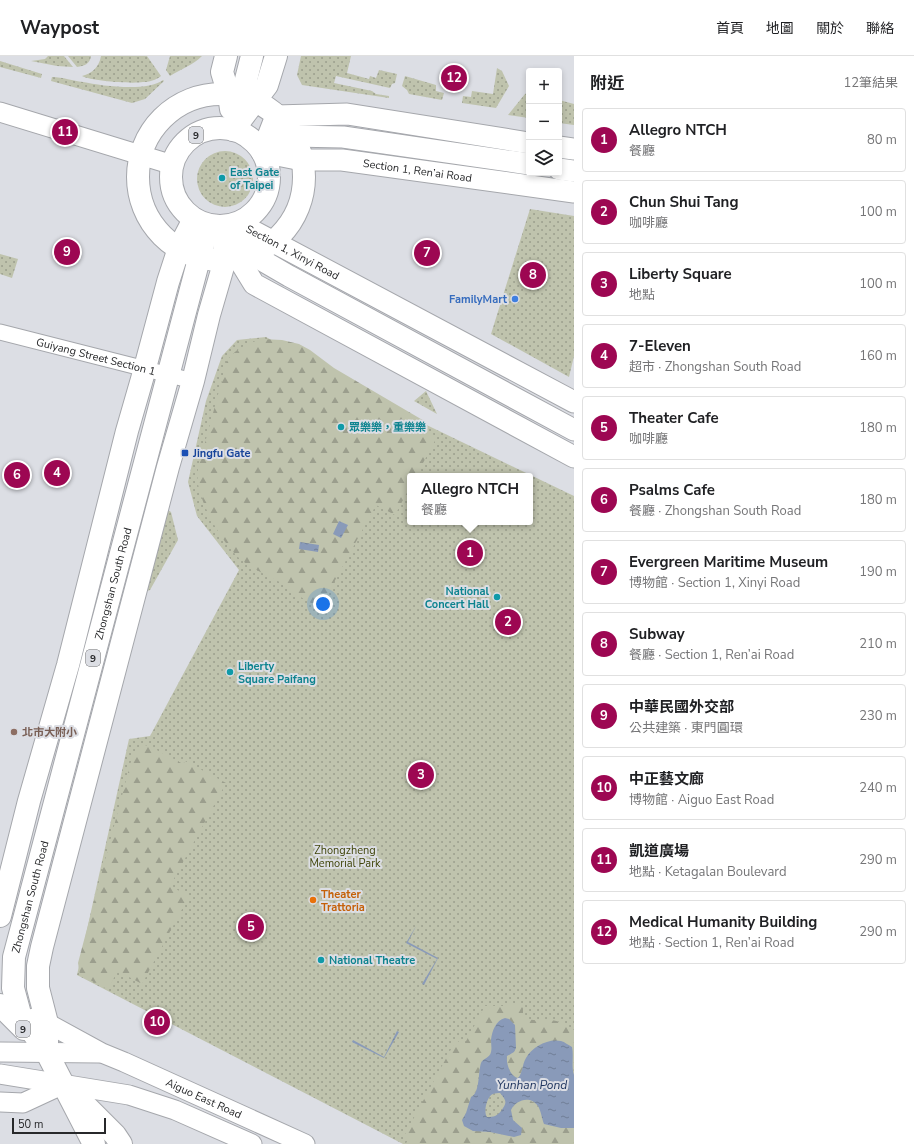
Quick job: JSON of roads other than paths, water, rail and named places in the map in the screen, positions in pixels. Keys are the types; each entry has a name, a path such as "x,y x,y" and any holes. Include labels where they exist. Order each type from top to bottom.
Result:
{"main road":[{"path":"226,56 222,72 241,98"},
{"path":"233,130 252,56"},
{"path":"241,98 268,85 276,56"},
{"path":"203,97 241,98 265,108 276,116 285,125 292,136 302,160 303,186 301,198 290,222 273,241 238,257 199,257 187,253 165,239 156,230 143,207 138,182 138,169 141,154 151,133 159,122 179,106 203,97"},
{"path":"276,116 347,114 526,143"},
{"path":"262,152 276,116"},
{"name":"9","path":"218,128 233,130 247,136 262,152 269,167 270,175 268,190 262,204 245,220 216,223 182,208 175,195 171,180 173,165 179,151 196,135 218,128"},
{"path":"262,152 292,136"},
{"name":"Section 1, Ren’ai Road","path":"292,136 346,138 526,164"},
{"path":"562,147 574,149"},
{"name":"Section 1, Ren’ai Road","path":"262,152 302,160 338,160 574,192"},
{"path":"562,169 574,171"},
{"name":"Section 1, Xinyi Road","path":"216,223 273,241 574,402"},
{"name":"Zhongshan South Road","path":"0,916 29,801 68,665 127,431 168,282 179,248 216,223"},
{"name":"Zhongshan South Road","path":"64,1084 47,1053 6,1009 13,988 14,957 199,257 216,223"},
{"name":"Zhongshan South Road","path":"47,1053 47,1023 38,988 38,966 42,947 208,316 238,257 216,223"},
{"path":"238,257 254,284 574,457"},
{"name":"Section 1, Xinyi Road","path":"238,257 465,371 574,430"},
{"path":"465,371 481,395 482,407"},
{"name":"9","path":"64,1084 94,1144"},
{"name":"9","path":"64,1084 115,1135 121,1144"}],"street":[{"path":"0,112 173,165"},
{"name":"Guiyang Street Section 1","path":"0,332 192,381"},
{"name":"Aiguo East Road","path":"6,1009 47,1023 102,1053 305,1144"},
{"name":"Aiguo East Road","path":"0,1052 102,1053"},
{"name":"Aiguo East Road","path":"0,1074 129,1095 175,1110 252,1144"},
{"path":"0,1102 23,1103 64,1084"}],"water":[{"path":"339,521 348,525 341,538 333,534"},
{"path":"300,542 319,545 318,552 299,549"},
{"path":"416,926 408,942 438,958 424,985 422,984 437,959 406,943"},
{"name":"Yunhan Pond","path":"502,1019 509,1019 515,1025 516,1048 514,1052 507,1056 507,1059 508,1066 515,1077 518,1078 521,1074 525,1060 532,1050 541,1044 556,1040 562,1041 572,1047 574,1075 574,1128 561,1128 544,1124 538,1106 527,1100 520,1101 511,1110 513,1120 522,1128 521,1135 514,1137 490,1132 473,1131 464,1126 462,1120 471,1097 476,1091 481,1063 490,1054 492,1033 497,1023","holes":["500,1093 505,1102 501,1111 495,1116 487,1117 485,1112 487,1101 491,1095"]},
{"path":"397,1031 399,1032 384,1058 352,1042 353,1040 384,1057"}],"place":[{"name":"Medical Humanity Building","path":"454,78"},
{"name":"凱道廣場","path":"65,132"},
{"name":"East Gate of Taipei","path":"222,178"},
{"name":"中華民國外交部","path":"67,252"},
{"name":"Evergreen Maritime Museum","path":"427,253"},
{"name":"Subway","path":"533,275"},
{"name":"FamilyMart","path":"515,299"},
{"name":"眾樂樂，重樂樂","path":"341,427"},
{"name":"Jingfu Gate","path":"185,453"},
{"name":"7-Eleven","path":"57,473"},
{"name":"Psalms Cafe","path":"17,475"},
{"name":"Allegro NTCH","path":"470,553"},
{"name":"National Concert Hall","path":"497,597"},
{"name":"Chun Shui Tang","path":"508,622"},
{"name":"Liberty Square Paifang","path":"230,672"},
{"name":"北市大附小","path":"14,732"},
{"name":"Liberty Square","path":"421,775"},
{"name":"Theater Trattoria","path":"313,900"},
{"name":"Theater Cafe","path":"251,927"},
{"name":"National Theatre","path":"321,960"},
{"name":"中正藝文廊","path":"157,1022"}],"park label":[{"name":"Zhongzheng Memorial Park","path":"345,856"}]}
